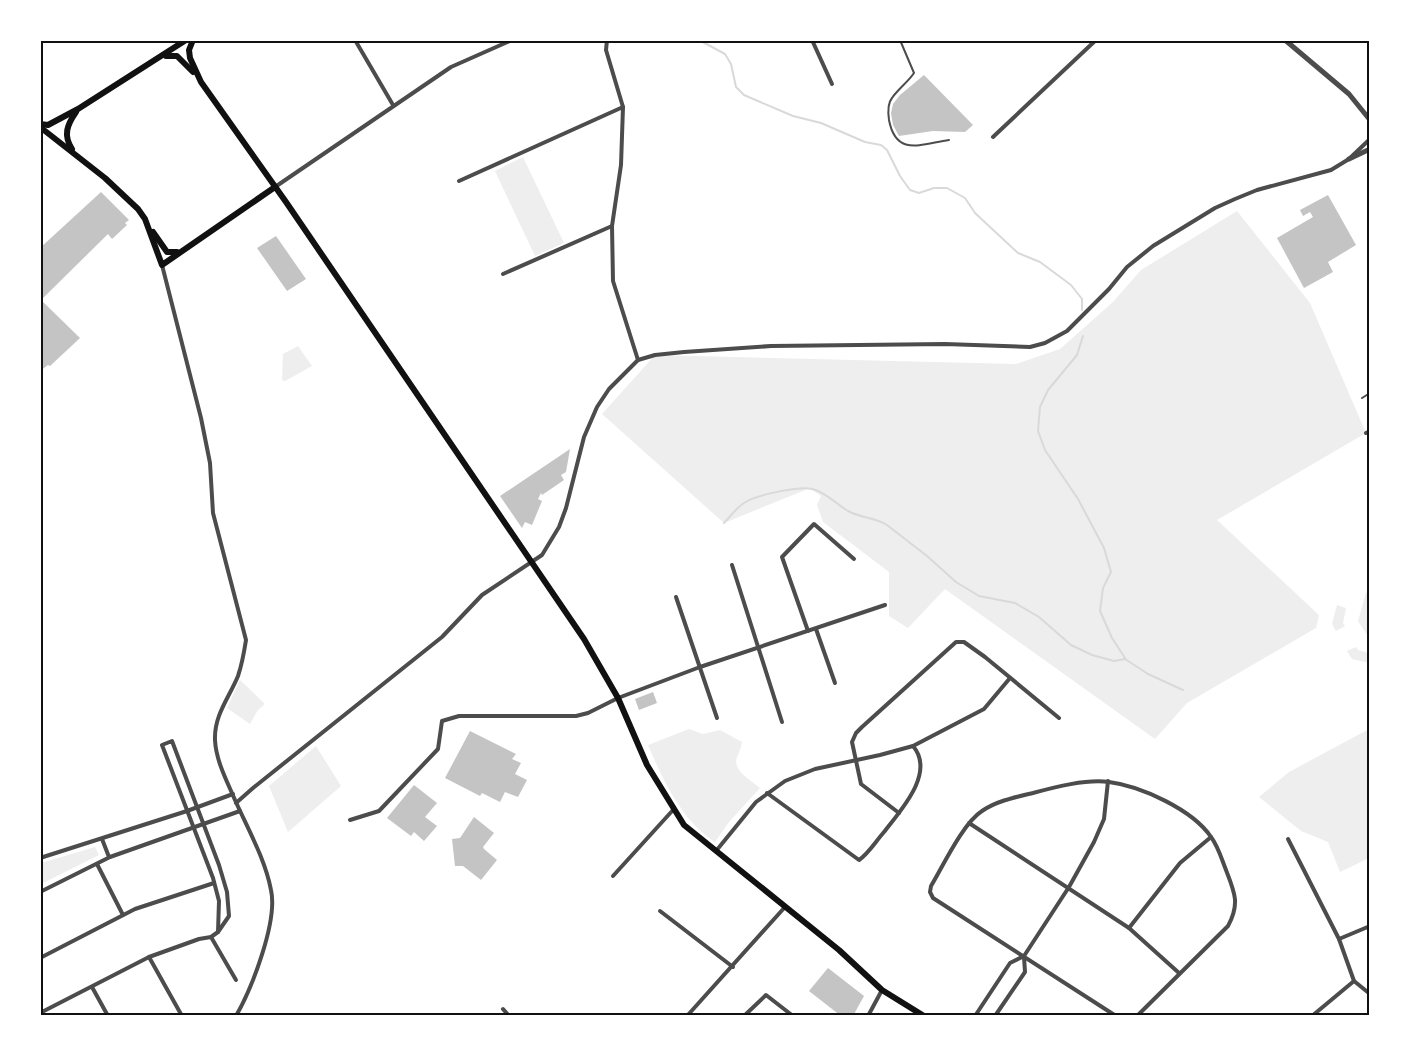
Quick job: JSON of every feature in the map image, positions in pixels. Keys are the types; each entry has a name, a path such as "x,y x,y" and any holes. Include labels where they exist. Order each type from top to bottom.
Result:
{"main road":[{"path":"40,126 48,125 78,109 186,40"},
{"path":"193,40 189,50 190,58 201,82"},
{"path":"162,57 177,56 201,82 533,562 593,653 618,698 638,747 673,810 684,825 839,950 882,990 924,1016"},
{"path":"76,154 68,141 66,131 78,109"},
{"path":"40,126 105,178 138,209 167,252 180,252"},
{"path":"264,195 269,188 266,175"},
{"path":"145,219 162,265 275,187"}],"street":[{"path":"355,40 393,105"},
{"path":"275,187 451,67 512,40"},
{"path":"607,40 606,50 623,107 621,165 612,226 613,281 638,360"},
{"path":"812,40 832,84"},
{"path":"993,137 1096,40"},
{"path":"1285,40 1349,94 1370,120"},
{"path":"459,182 623,107"},
{"path":"1349,159 1370,139"},
{"path":"237,803 442,637 482,595 542,555 559,527 584,437 597,407 609,389 638,360 655,355 771,346 945,344 1030,347 1045,343 1067,331 1109,290 1127,267 1153,246 1215,208 1257,190 1331,170 1370,149"},
{"path":"503,274 612,226"},
{"path":"162,265 201,418 210,463 213,513 246,640 238,677 222,706 215,740 219,762 267,872 273,904 251,987 236,1016"},
{"path":"808,631 782,557 814,524 854,560"},
{"path":"732,565 782,722"},
{"path":"676,597 717,718"},
{"path":"350,820 379,811 438,749 441,724 445,719 459,716 576,716 588,713 618,698 700,667 885,605"},
{"path":"816,629 835,683"},
{"path":"898,813 865,788 860,778 852,742 856,733 956,642 961,641 1059,718"},
{"path":"715,851 748,811 767,793 792,777 808,771 913,746 984,710 1010,678"},
{"path":"40,1013 148,957 211,937 218,932 229,916 227,892 198,807 172,741 162,745 214,883 219,901 218,932"},
{"path":"767,793 860,860 913,793 920,760 913,746"},
{"path":"975,1016 1010,963 1024,956 1069,887 1104,819 1108,781"},
{"path":"1116,1016 933,898 930,892 931,886 969,823 986,808 1063,785 1108,781 1163,800 1193,818 1211,837 1234,890 1236,904 1234,915 1228,926 1137,1016"},
{"path":"40,858 233,794"},
{"path":"613,876 673,810"},
{"path":"40,892 109,858 204,826 240,811"},
{"path":"969,823 1129,928 1179,973"},
{"path":"1129,928 1180,863 1211,837"},
{"path":"102,839 109,858"},
{"path":"1288,839 1339,939 1354,981 1370,994"},
{"path":"96,864 123,915"},
{"path":"40,958 135,909 214,883"},
{"path":"687,1016 786,907"},
{"path":"660,911 733,967"},
{"path":"1339,939 1370,926"},
{"path":"211,937 236,980"},
{"path":"995,1016 1025,972 1024,956"},
{"path":"148,957 182,1016"},
{"path":"1312,1016 1354,981"},
{"path":"92,987 108,1016"},
{"path":"868,1016 882,990"},
{"path":"744,1016 763,996 768,996 794,1016"},
{"path":"503,1009 509,1016"}],"lane":[{"path":"900,40 914,73 891,98 888,110 893,136 898,142 908,145 949,140"},
{"path":"1362,398 1370,393"}],"shaded area":[{"path":"523,157 564,243 535,256 495,171"},
{"path":"1237,211 1310,303 1366,433 1217,520 1319,615 1316,628 1187,703 1155,739 945,589 908,628 889,616 889,572 823,522 817,505 821,496 810,488 724,523 602,414 655,355 1016,364 1060,349 1113,302 1141,270"},
{"path":"298,346 312,366 285,381 282,380 283,354"},
{"path":"1369,590 1369,638 1358,621 1366,593"},
{"path":"1337,605 1346,608 1343,623 1345,626 1336,631 1332,624"},
{"path":"1356,647 1358,650 1369,653 1369,663 1352,659 1347,651"},
{"path":"240,680 265,704 258,710 250,724 227,708"},
{"path":"689,729 703,734 720,730 742,742 736,762 737,767 743,775 760,788 729,822 715,842 703,833 683,811 667,786 648,745"},
{"path":"1369,729 1369,858 1340,872 1328,842 1301,831 1259,797 1289,772"},
{"path":"316,746 341,786 288,832 269,786"},
{"path":"95,847 99,855 41,884 41,863"}],"building":[{"path":"924,75 973,125 965,132 933,131 899,136 893,125 891,113 893,104"},
{"path":"101,192 129,220 125,223 127,225 112,239 108,234 41,300 80,338 50,366 40,371 40,248"},
{"path":"1328,195 1356,245 1328,262 1333,272 1304,288 1277,238 1313,217 1310,212 1303,216 1300,210"},
{"path":"276,236 306,279 287,291 257,248"},
{"path":"570,449 566,472 561,475 564,480 542,495 541,493 538,499 542,501 532,525 525,522 522,528 500,496"},
{"path":"653,692 657,703 639,710 635,699"},
{"path":"470,731 516,754 512,759 521,763 515,774 527,780 518,797 505,792 500,802 482,793 480,796 445,778"},
{"path":"414,785 437,803 425,817 437,826 424,841 414,832 411,836 387,818"},
{"path":"474,817 494,833 483,847 497,860 481,880 463,866 455,866 452,839 460,838"},
{"path":"828,968 864,996 853,1016 841,1016 809,991"}],"waterway":[{"path":"699,40 725,54 731,64 736,87 744,95 793,116 821,123 865,142 881,145 887,150 910,190 919,193 934,188 947,188 965,198 975,213 1018,253 1040,262 1071,285 1082,299 1082,310"},
{"path":"1083,336 1077,355 1048,390 1040,407 1038,431 1045,450 1078,499 1104,548 1111,572 1103,588 1100,611 1112,638 1125,658"},
{"path":"724,523 741,505 757,497 797,489 812,489 826,495 848,511 887,525 956,582 979,596 1015,603 1039,617 1071,645 1092,655 1114,661 1125,659 1148,674 1183,690"}]}
